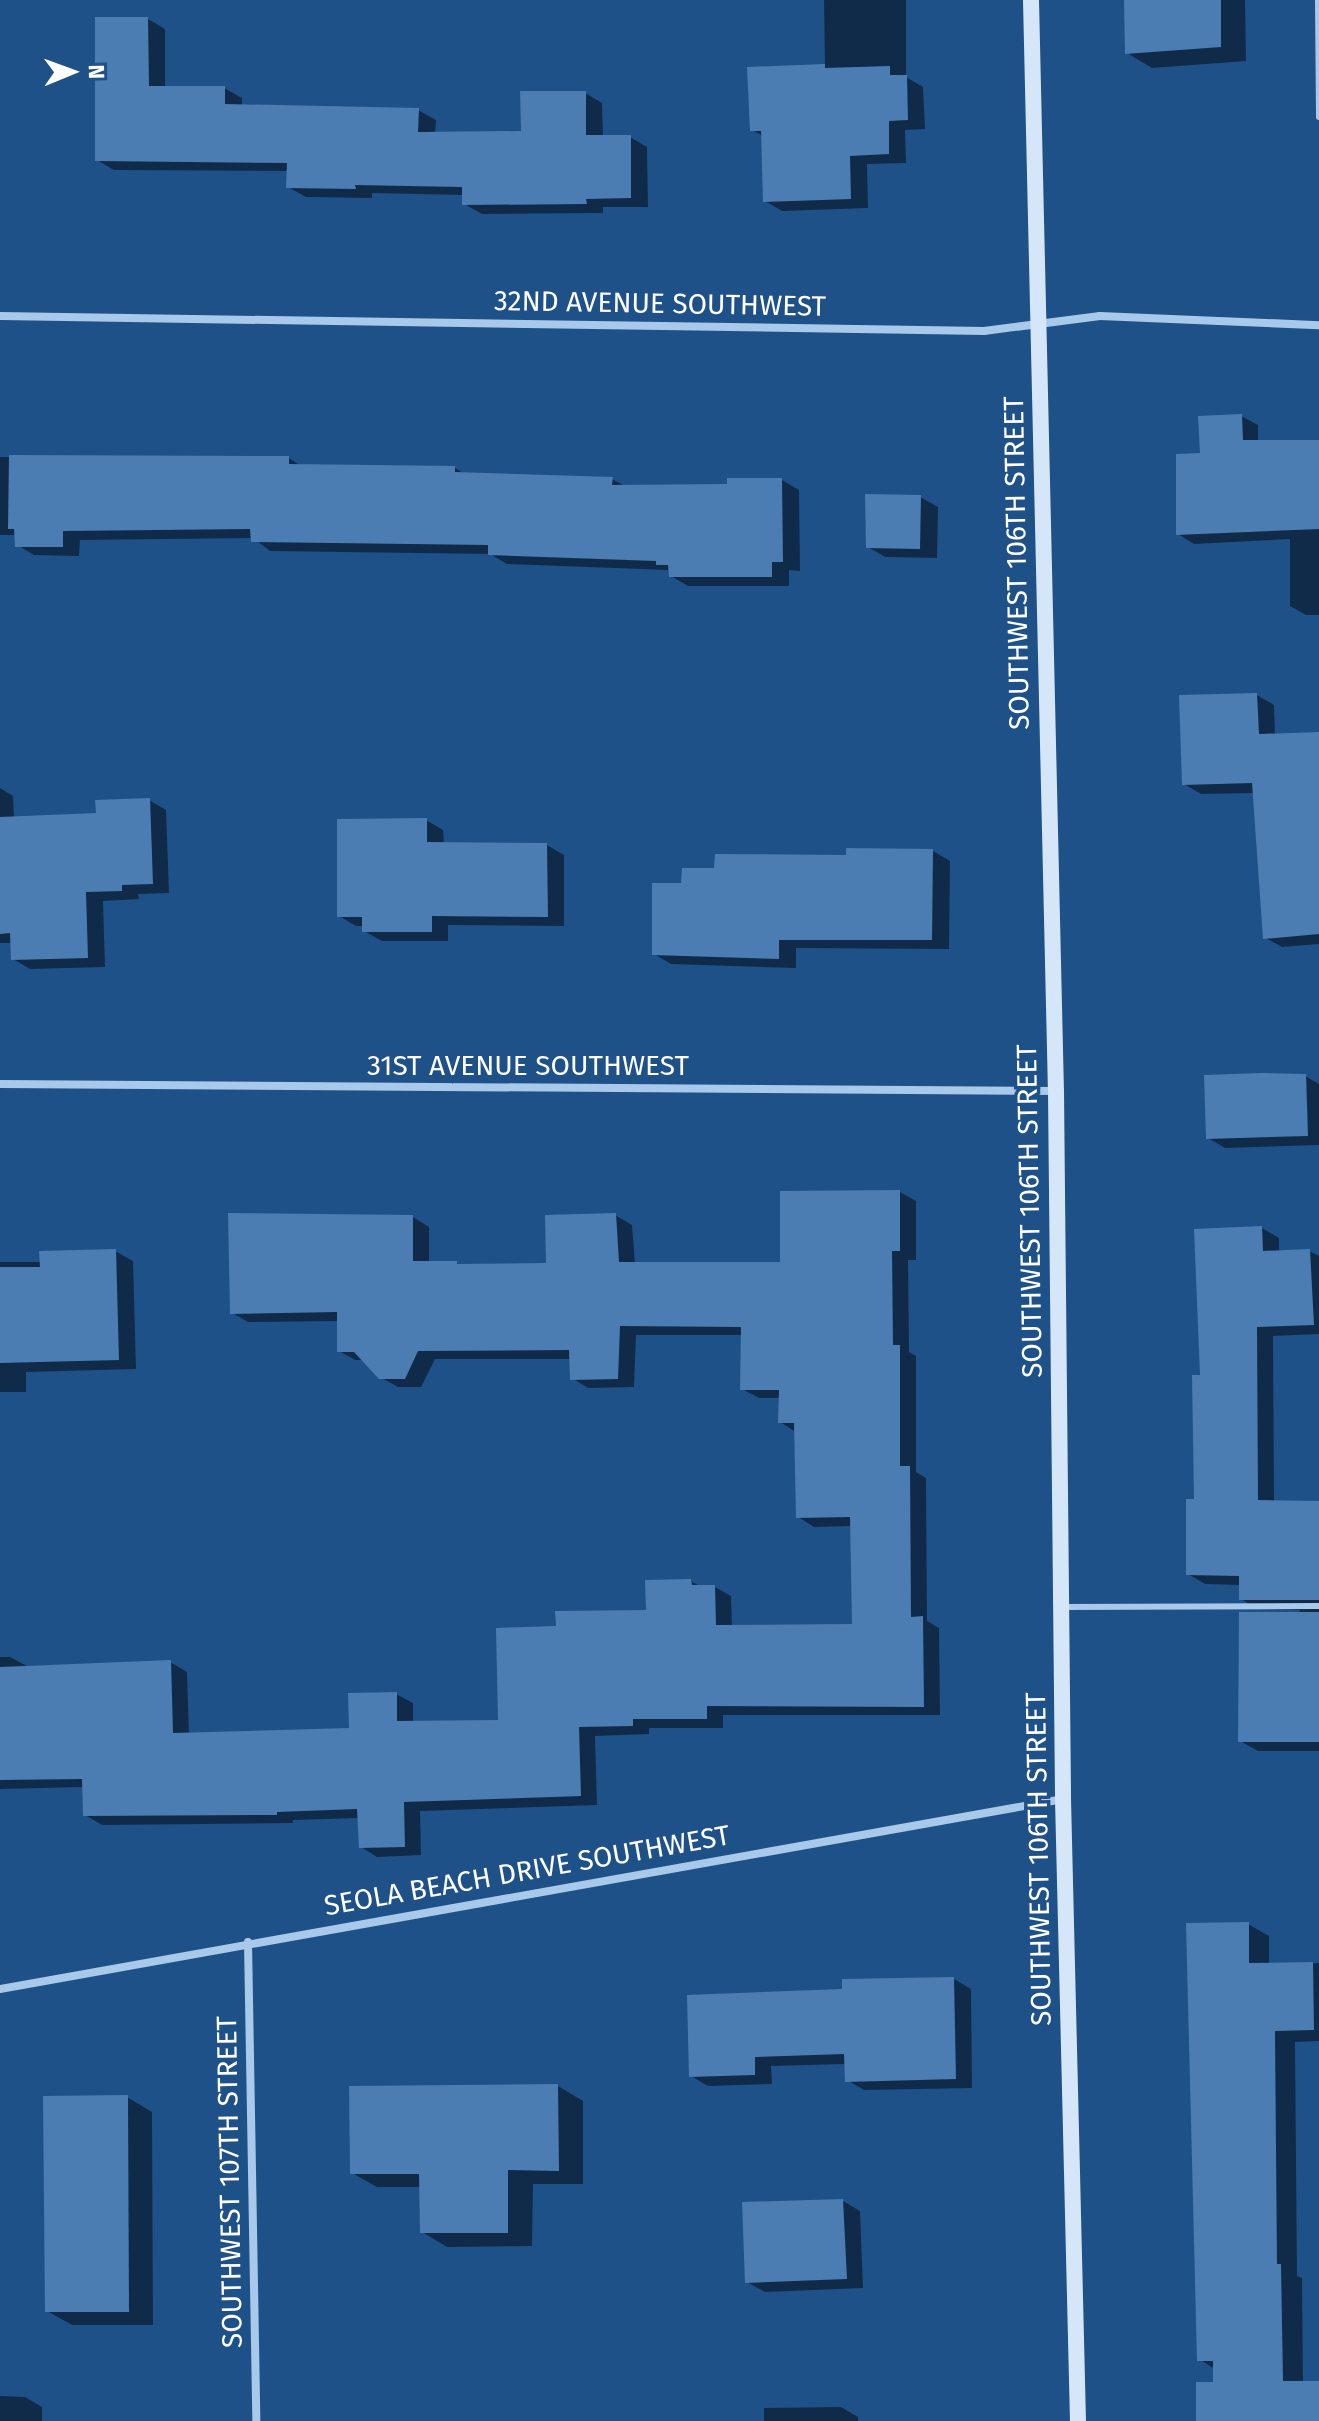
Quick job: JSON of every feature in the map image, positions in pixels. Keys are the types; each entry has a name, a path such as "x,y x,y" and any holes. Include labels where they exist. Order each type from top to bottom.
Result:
{"street":[{"name":"SOUTHWEST 106TH STREET","path":"1031,0 1056,1091 1063,1799 1078,2421"},
{"name":"32ND AVENUE SOUTHWEST","path":"0,316 984,331 1100,316 1319,325"},
{"name":"31ST AVENUE SOUTHWEST","path":"0,1084 1056,1091"},
{"name":"SEOLA BEACH DRIVE SOUTHWEST","path":"0,1989 248,1942 1063,1799"},
{"name":"SOUTHWEST 107TH STREET","path":"248,1942 256,2421"}],"lane":[{"path":"1318,0 1319,117"},
{"path":"1060,1607 1319,1606"}],"building":[{"path":"1124,0 1221,0 1221,47 1125,54"},
{"path":"95,17 148,17 149,86 225,86 225,104 419,108 418,132 521,131 520,91 586,91 586,135 631,135 631,198 586,199 587,204 462,205 462,187 355,185 356,189 286,188 287,163 95,161"},
{"path":"825,64 825,68 890,66 890,75 907,75 908,120 889,121 889,154 850,156 851,199 763,202 761,131 750,131 747,67"},
{"path":"1242,414 1243,440 1319,440 1319,529 1176,535 1176,454 1200,453 1198,416"},
{"path":"9,455 289,456 289,464 455,466 455,472 613,477 612,485 727,484 727,478 782,478 783,562 772,562 772,577 669,577 668,565 656,565 656,561 488,555 488,545 251,542 250,529 63,531 63,547 15,547 14,529 8,529"},
{"path":"865,494 921,495 920,549 866,548"},
{"path":"1257,693 1259,734 1319,732 1319,934 1263,939 1252,783 1182,785 1179,695"},
{"path":"150,798 153,884 122,885 122,891 86,892 88,958 11,960 10,933 0,934 0,817 96,813 95,800"},
{"path":"427,818 427,842 547,843 548,917 432,916 432,932 362,932 362,917 337,917 337,819"},
{"path":"846,848 933,849 932,940 779,940 779,959 652,955 652,883 681,883 682,868 714,868 715,854 846,855"},
{"path":"1306,1074 1308,1136 1206,1139 1204,1075"},
{"path":"900,1190 900,1251 892,1251 893,1345 900,1345 900,1466 910,1466 911,1617 923,1616 924,1707 707,1706 707,1719 633,1719 633,1726 579,1727 581,1796 404,1802 405,1847 359,1848 357,1809 277,1812 277,1815 83,1816 82,1779 0,1780 0,1667 171,1660 173,1733 349,1728 348,1693 397,1692 397,1721 498,1720 496,1628 556,1626 555,1611 646,1610 645,1580 691,1579 692,1585 715,1585 716,1625 852,1624 850,1517 796,1518 794,1423 778,1423 779,1390 740,1390 741,1327 620,1326 618,1379 570,1380 569,1350 418,1351 405,1379 379,1379 354,1352 337,1352 337,1312 230,1314 228,1213 413,1215 413,1261 457,1261 457,1264 546,1263 545,1215 616,1213 619,1262 780,1262 780,1191"},
{"path":"1262,1226 1263,1251 1310,1249 1314,1325 1257,1327 1258,1500 1319,1501 1319,1600 1239,1600 1239,1576 1186,1575 1186,1499 1194,1499 1192,1375 1200,1375 1194,1229"},
{"path":"116,1249 119,1360 0,1363 0,1267 40,1267 39,1251"},
{"path":"1239,1612 1319,1612 1319,1742 1238,1742"},
{"path":"1249,1922 1249,1963 1313,1962 1314,2030 1275,2031 1277,2264 1281,2264 1283,2381 1319,2381 1319,2421 1196,2421 1196,2382 1213,2382 1213,2361 1197,2361 1186,1923"},
{"path":"954,1977 956,2079 845,2082 844,2054 755,2057 755,2075 689,2077 687,1995 842,1989 842,1979"},
{"path":"558,2084 559,2171 508,2170 508,2233 420,2233 419,2174 350,2174 349,2086"},
{"path":"128,2095 129,2312 45,2312 43,2096"},
{"path":"843,2199 847,2279 745,2283 742,2202"}]}
